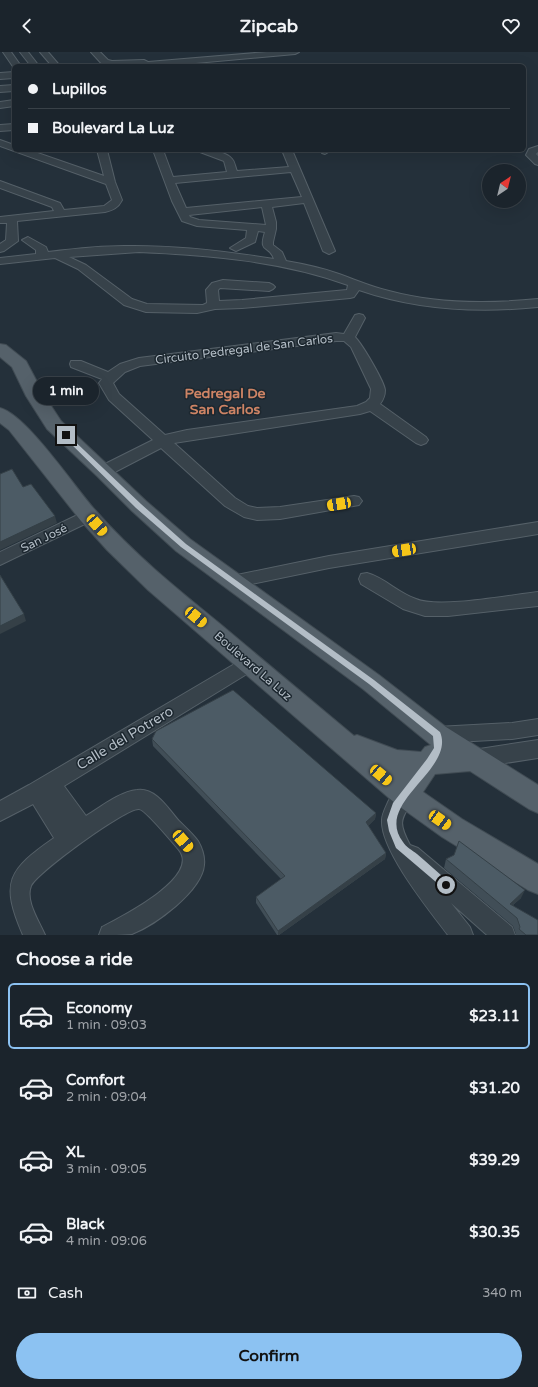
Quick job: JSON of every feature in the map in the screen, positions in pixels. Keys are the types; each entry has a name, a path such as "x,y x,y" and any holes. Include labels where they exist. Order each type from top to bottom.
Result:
{"main road":[{"path":"0,349 20,365 35,396 54,425 183,546 371,682 437,735 538,800"},
{"name":"Boulevard La Luz","path":"0,414 16,426 88,516 135,565 249,664 405,795 452,828 538,880"},
{"path":"26,438 54,425"},
{"path":"334,735 374,754 396,762 414,764 454,762 473,759"},
{"path":"405,795 430,762 438,748 437,735"}],"street":[{"path":"7,52 16,64"},
{"path":"24,52 33,64"},
{"path":"44,52 54,64"},
{"path":"96,52 105,62 112,64 170,57 187,59 222,52"},
{"path":"158,64 295,52"},
{"path":"0,67 7,76"},
{"path":"0,89 12,88"},
{"path":"0,105 12,103"},
{"path":"0,128 12,127"},
{"path":"0,143 12,147"},
{"path":"538,149 532,151 531,155 538,162"},
{"path":"0,249 28,228 61,214 100,210 111,207 117,200 110,182 102,152"},
{"path":"159,152 186,219 197,223 271,229"},
{"path":"208,152 228,160 233,175"},
{"path":"287,152 329,251"},
{"path":"39,154 110,182"},
{"path":"170,180 295,170"},
{"path":"0,184 56,205 61,214"},
{"path":"182,212 307,200"},
{"path":"266,204 271,222 271,229 267,242 268,246 279,259"},
{"path":"12,218 12,241"},
{"path":"0,220 12,218 28,228 42,253"},
{"path":"251,240 253,227"},
{"path":"236,248 251,240 267,242"},
{"path":"0,261 114,242 141,242 236,248 279,259 384,294 424,302 467,306 514,306 538,303"},
{"path":"0,254 42,253 57,255 138,249 233,257 279,259 334,267 371,279"},
{"path":"57,255 82,267 128,302 136,306 146,308 197,309 213,305 242,304 350,294 353,291 354,284"},
{"path":"213,305 212,290 216,285 223,284 269,288"},
{"path":"348,338 360,318"},
{"name":"Circuito Pedregal de San Carlos","path":"110,378 121,369 139,362 336,337 348,338 356,345 378,389 376,399 371,405"},
{"path":"76,364 110,378 106,383 114,397 230,502 244,511 257,514 280,513 354,501"},
{"path":"104,471 162,441 220,430 360,410 371,405 421,440"},
{"name":"San José","path":"0,559 88,516"},
{"path":"232,582 322,564 538,528"},
{"path":"367,579 409,604 425,609 448,609 538,599"},
{"name":"Calle del Potrero","path":"0,810 43,788 249,664"},
{"path":"437,735 512,731 538,727"},
{"path":"512,731 530,751"},
{"path":"473,759 530,751"},
{"path":"43,788 75,835"},
{"path":"405,795 396,806 392,820 394,831 400,845 423,884 462,935"},
{"path":"34,935 19,896 20,886 31,868 75,835 133,799 144,800 154,808 193,852 194,867 191,876 172,896 110,935"},
{"path":"400,845 504,935"}],"building":[{"path":"12,469 23,487 31,484 55,516 0,542 0,474"},
{"path":"0,575 24,614 0,626"},
{"path":"233,690 376,813 366,822 386,853 278,931 256,897 285,876 152,739 156,731"},
{"path":"459,841 525,890 510,904 538,920 538,935 526,935 519,929 520,927 517,918 446,859 454,855"}],"district":[{"name":"Pedregal De San Carlos","path":"225,402"}],"route":[{"path":"66,435 139,506 183,546 371,682 437,735 438,748 430,762 396,806 392,820 394,831 400,845 446,885"}]}
